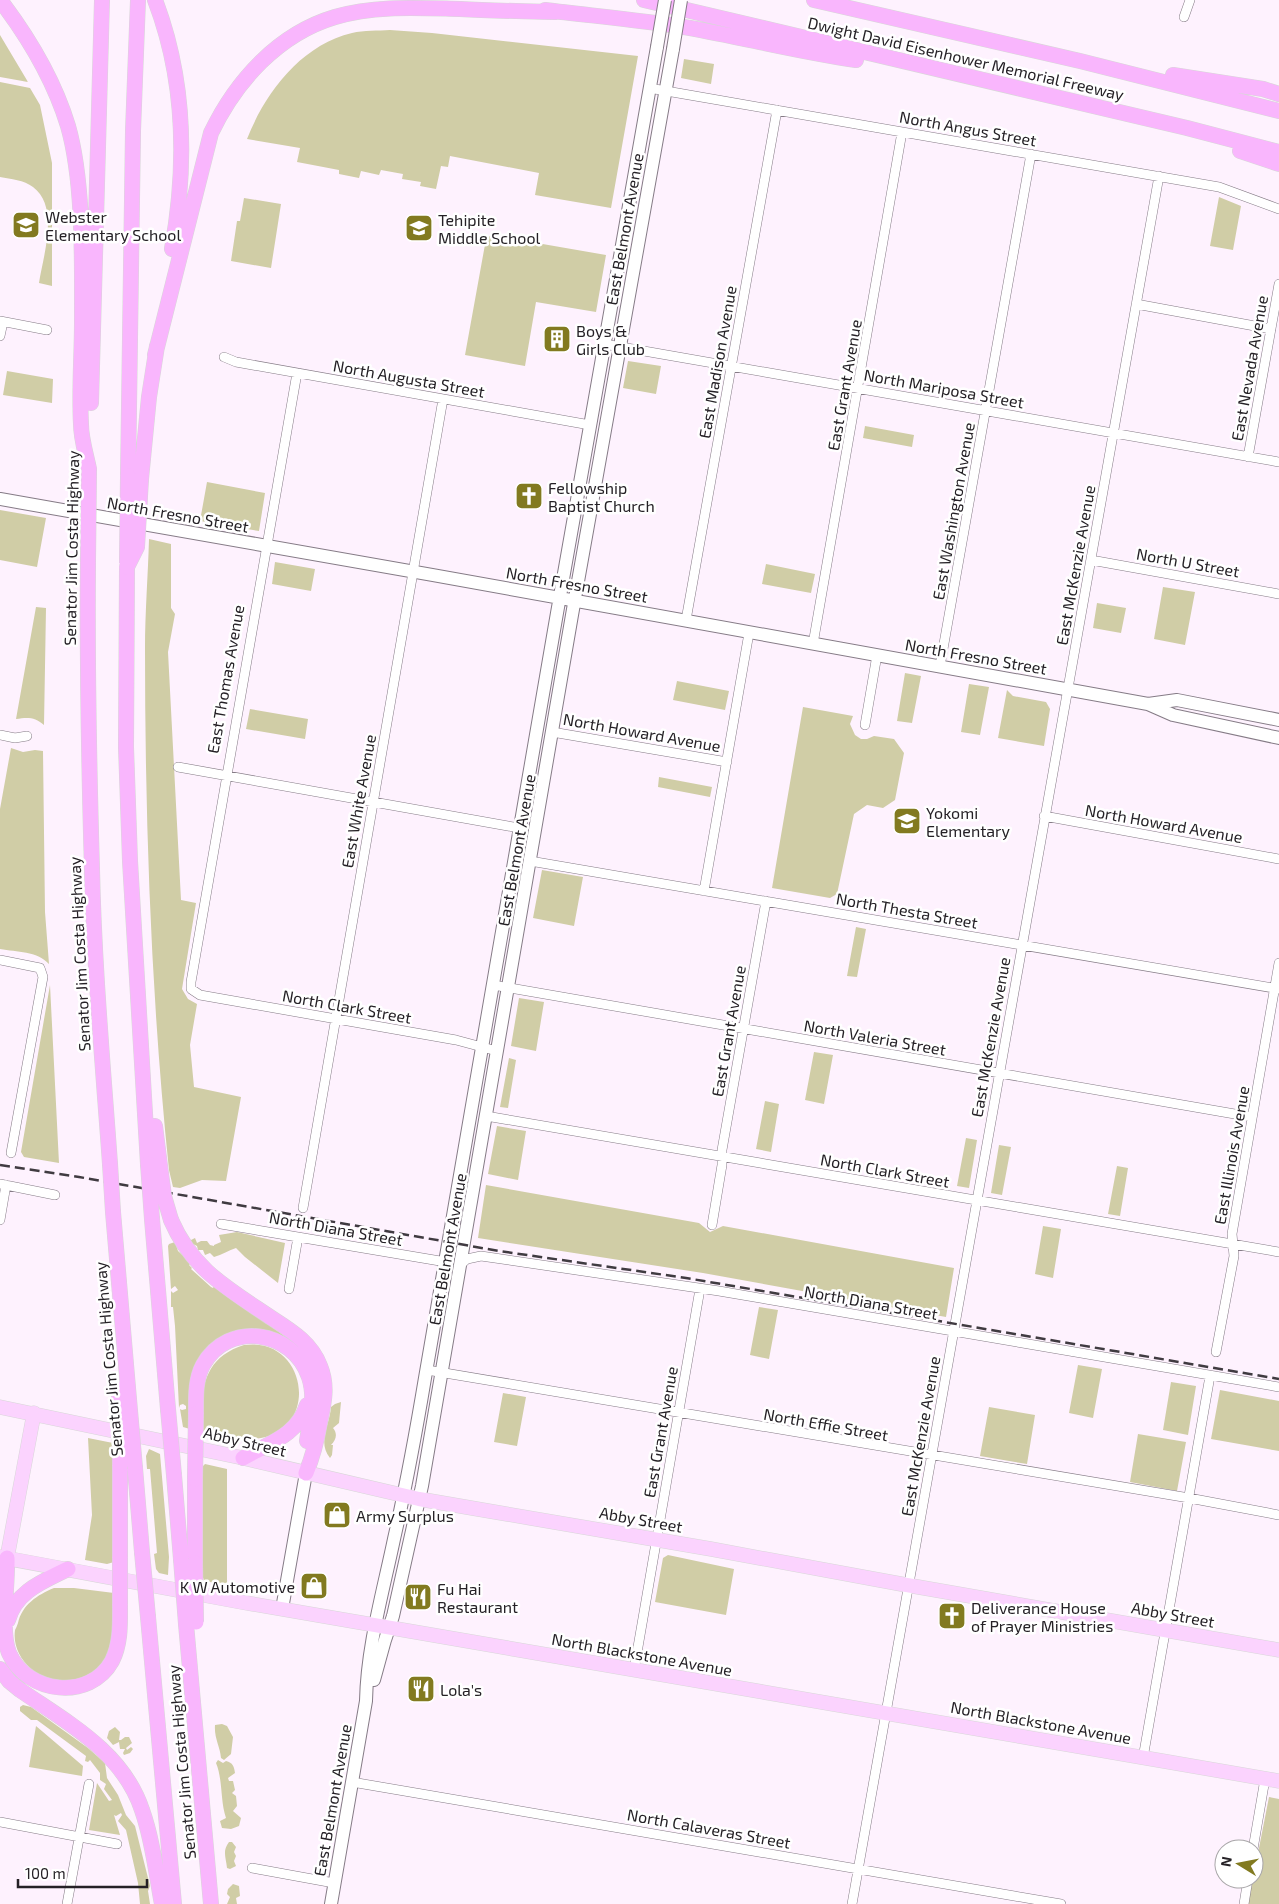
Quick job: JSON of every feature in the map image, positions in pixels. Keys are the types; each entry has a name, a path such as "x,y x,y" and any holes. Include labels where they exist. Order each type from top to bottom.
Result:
{"highway":[{"path":"0,0 20,26 48,78 60,103 73,152 79,206 81,261 80,426 89,469"},
{"path":"93,0 100,72"},
{"name":"Senator Jim Costa Highway","path":"102,0 89,469 88,639 92,870 97,982 128,1467 142,1552 174,1904"},
{"path":"134,477 133,131 138,0"},
{"path":"134,477 149,397 182,182 182,130 173,59 155,0"},
{"path":"462,0 642,21 689,28 817,54 947,72"},
{"name":"Dwight David Eisenhower Memorial Freeway","path":"644,0 1187,128 1279,152"},
{"name":"Dwight David Eisenhower Memorial Freeway","path":"814,0 1080,61 1279,111"},
{"path":"823,0 859,10"},
{"path":"155,355 211,134 225,106 240,84 267,55 299,33 317,24 335,17 369,10 422,8 556,12"},
{"path":"1080,61 1263,89 1279,94"},
{"path":"1056,98 1221,144 1279,164"},
{"name":"Senator Jim Costa Highway","path":"134,477 137,547 127,567 126,747 130,861 141,1028 154,1165 152,1219 174,1475 188,1561 210,1896"},
{"path":"154,1165 171,1220 183,1245 198,1264 226,1287 302,1339 317,1359 324,1381 325,1401 314,1456 306,1473"},
{"path":"188,1561 196,1479 197,1383 204,1363 219,1347 236,1338 256,1336 287,1346 300,1360 311,1384 312,1404 305,1455 306,1473"},
{"path":"244,1458 264,1446 279,1440 293,1429 307,1408 311,1384"},
{"path":"4,1558 6,1641 14,1662 36,1682 57,1688 85,1684 92,1681 106,1670 116,1652 120,1634 120,1558 128,1467"},
{"path":"0,1583 4,1558"},
{"path":"6,1641 10,1612 19,1598 33,1587 68,1569"},
{"path":"0,1669 9,1681 20,1690 97,1744 125,1774 142,1808 162,1904"}],"main road":[{"name":"East Belmont Avenue","path":"331,1904 366,1701 366,1684 382,1626 519,828 665,0"},
{"name":"East Belmont Avenue","path":"382,1626 393,1616 419,1500 575,600 682,0"},
{"name":"North Fresno Street","path":"0,500 560,597 749,633 1068,689 1148,704 1173,715 1279,738"},
{"name":"North Fresno Street","path":"1148,704 1177,700 1279,720"},
{"path":"446,1262 451,1266 447,1297 453,1307"},
{"name":"Abby Street","path":"0,1407 244,1458 419,1500 1279,1650"},
{"path":"4,1558 34,1413"},
{"path":"282,1609 306,1473"},
{"name":"North Blackstone Avenue","path":"4,1558 282,1609 1279,1781"}],"street":[{"path":"1184,17 1190,0"},
{"name":"North Angus Street","path":"650,88 1219,187 1279,209"},
{"name":"East Madison Avenue","path":"686,620 777,110"},
{"name":"East Grant Avenue","path":"813,644 902,132"},
{"name":"East Washington Avenue","path":"940,666 1031,154"},
{"name":"East McKenzie Avenue","path":"852,1904 1159,176"},
{"name":"East Nevada Avenue","path":"1248,457 1279,284"},
{"path":"1136,304 1271,329"},
{"path":"0,336 1,322 47,330"},
{"name":"North Mariposa Street","path":"604,344 1279,462"},
{"name":"North Augusta Street","path":"224,357 236,362 590,425"},
{"name":"East Thomas Avenue","path":"193,991 191,982 297,373"},
{"name":"East White Avenue","path":"303,1208 443,399"},
{"name":"North U Street","path":"1091,560 1279,594"},
{"path":"704,891 749,633"},
{"path":"865,725 877,655"},
{"name":"North Howard Avenue","path":"552,732 727,762"},
{"path":"0,735 15,738 27,736"},
{"path":"178,767 519,828"},
{"name":"North Howard Avenue","path":"1044,816 1279,859"},
{"name":"North Thesta Street","path":"530,861 1277,988"},
{"name":"East Grant Avenue","path":"712,1225 766,901"},
{"path":"0,960 40,968 43,977 11,1153"},
{"name":"East Illinois Avenue","path":"1216,1352 1234,1256 1232,1234 1277,988 1279,963"},
{"name":"North Valeria Street","path":"493,985 1252,1117"},
{"name":"North Clark Street","path":"193,991 200,995 336,1018 483,1046 497,1051"},
{"name":"North Clark Street","path":"486,1116 722,1158 1279,1252"},
{"path":"0,1220 3,1184 55,1195"},
{"name":"North Diana Street","path":"221,1224 446,1262"},
{"path":"289,1289 298,1237"},
{"name":"North Diana Street","path":"460,1265 467,1259 481,1256 700,1289 954,1331 1279,1388"},
{"name":"East Grant Avenue","path":"634,1670 700,1289"},
{"name":"North Effie Street","path":"426,1370 932,1457 1189,1498 1279,1515"},
{"path":"1143,1758 1210,1376"},
{"path":"1255,1839 1265,1779"},
{"name":"North Calaveras Street","path":"352,1782 1061,1904"},
{"path":"67,1904 89,1784"},
{"path":"0,1822 117,1844"},
{"path":"252,1868 334,1883"},
{"path":"1244,1904 1246,1889"}],"shaded area":[{"path":"390,30 638,56 611,208 535,195 539,173 450,156 448,167 441,166 436,189 420,186 421,182 402,179 403,174 381,170 379,175 361,171 359,178 339,174 339,170 297,162 300,148 247,139 275,88 301,60 317,48 334,39 357,32"},
{"path":"0,35 28,82 0,77"},
{"path":"684,59 714,64 711,84 681,78"},
{"path":"0,82 30,88 40,105 52,163 52,286 39,283 48,232 46,207 41,196 33,187 26,183 0,177"},
{"path":"1219,197 1241,206 1233,250 1210,246"},
{"path":"244,198 281,204 271,268 231,261 237,221 240,221"},
{"path":"491,235 606,255 596,312 536,302 525,366 465,355 486,239"},
{"path":"628,361 661,366 656,394 623,388"},
{"path":"7,371 53,379 52,403 3,395"},
{"path":"865,426 914,435 912,447 863,438"},
{"path":"207,482 265,493 259,531 200,521"},
{"path":"0,510 46,518 37,567 0,560"},
{"path":"149,539 171,544 171,608 175,614 168,652 181,900 196,903 182,989 188,999 197,1004 190,1045 194,1087 241,1097 226,1181 202,1180 180,1188 173,1187 169,1170 153,975 146,779 145,621"},
{"path":"275,562 315,569 311,591 272,584"},
{"path":"766,564 815,574 811,593 762,584"},
{"path":"1163,587 1195,592 1185,645 1154,639"},
{"path":"1097,603 1126,608 1121,633 1093,628"},
{"path":"36,607 46,608 44,725 38,720 31,718 16,719"},
{"path":"905,673 921,676 912,723 897,721"},
{"path":"677,681 729,691 725,710 673,700"},
{"path":"969,684 989,687 980,735 961,732"},
{"path":"1007,690 1013,696 1046,702 1050,709 1044,746 998,738"},
{"path":"803,707 853,716 850,724 855,735 861,739 874,736 894,739 904,753 895,800 883,808 867,805 854,814 837,894 830,898 772,888"},
{"path":"250,709 308,719 305,739 246,729"},
{"path":"11,748 23,752 43,751 45,912 49,964 33,954 0,949 0,809"},
{"path":"659,777 712,787 710,797 658,787"},
{"path":"542,870 583,877 574,926 533,918"},
{"path":"856,927 866,929 857,977 847,976"},
{"path":"50,985 59,1163 24,1157 21,1152"},
{"path":"519,998 544,1002 536,1051 511,1046"},
{"path":"814,1052 833,1055 824,1104 805,1100"},
{"path":"509,1058 516,1060 508,1108 500,1107"},
{"path":"765,1101 779,1104 771,1152 756,1149"},
{"path":"497,1126 526,1131 518,1180 488,1174"},
{"path":"966,1138 977,1140 969,1188 957,1186"},
{"path":"999,1145 1011,1147 1002,1195 991,1193"},
{"path":"1117,1166 1128,1168 1120,1216 1108,1214"},
{"path":"486,1185 699,1223 710,1232 723,1226 954,1268 946,1317 703,1273 478,1238"},
{"path":"1043,1226 1061,1229 1053,1278 1035,1274"},
{"path":"237,1232 285,1243 278,1283 236,1248 214,1257 210,1253 205,1255 203,1250 198,1250 197,1246 191,1243 191,1240 195,1238 197,1243 207,1241 210,1245 214,1246 221,1242 219,1235"},
{"path":"175,1242 178,1251 191,1263 189,1265 191,1269 211,1287 213,1288 214,1286 287,1338 217,1340 190,1429 183,1427 180,1409 186,1409 186,1406 183,1404 179,1408 175,1326 173,1307 171,1307 171,1291 173,1293 178,1290 175,1286 171,1289 168,1246"},
{"path":"759,1307 778,1310 769,1359 750,1355"},
{"path":"244,1345 265,1346 281,1354 292,1368 298,1384 298,1401 292,1418 280,1430 261,1438 240,1438 204,1433 202,1427 202,1397 207,1377 217,1361 233,1349"},
{"path":"1078,1365 1102,1369 1093,1418 1069,1413"},
{"path":"1171,1382 1196,1386 1188,1435 1163,1430"},
{"path":"1220,1390 1279,1401 1279,1451 1211,1439"},
{"path":"503,1393 526,1397 517,1446 494,1442"},
{"path":"341,1402 339,1423 333,1428 336,1432 336,1437 331,1445 333,1445 330,1458 326,1452 325,1433 331,1407"},
{"path":"989,1407 1035,1415 1027,1464 980,1456"},
{"path":"1138,1434 1186,1442 1177,1491 1130,1482"},
{"path":"88,1438 113,1443 114,1562 107,1564 85,1560 92,1515"},
{"path":"149,1449 160,1454 169,1557 168,1575 159,1573 156,1569 154,1554 157,1553 150,1469 147,1469 146,1456"},
{"path":"205,1464 227,1469 227,1585 204,1581 202,1574 202,1467"},
{"path":"668,1555 734,1569 726,1615 655,1602 663,1558"},
{"path":"54,1588 74,1588 114,1593 114,1633 111,1647 102,1663 82,1679 65,1682 46,1678 29,1666 17,1650 15,1630 23,1611 36,1597"},
{"path":"23,1705 31,1707 88,1748 105,1763 107,1778 118,1795 126,1815 135,1826 150,1886 148,1891 150,1904 140,1904 138,1883 126,1830 118,1821 122,1815 121,1813 116,1816 114,1815 120,1835 89,1830 97,1783 109,1801 112,1800 104,1789 106,1784 100,1780 100,1773 90,1760 88,1762 85,1761 86,1756 37,1720 31,1720 20,1711 20,1707"},
{"path":"222,1724 227,1726 233,1737 231,1754 224,1760 221,1758 215,1730 215,1725"},
{"path":"36,1726 83,1766 82,1776 29,1767"},
{"path":"115,1727 120,1732 119,1740 129,1737 132,1743 126,1748 127,1750 131,1747 133,1749 130,1753 124,1755 125,1749 120,1749 119,1742 113,1745 107,1738 109,1731"},
{"path":"218,1760 223,1763 226,1761 230,1763 235,1771 228,1778 229,1781 233,1781 235,1790 232,1793 236,1796 237,1806 233,1811 241,1818 239,1826 231,1829 222,1828 220,1821 226,1818 220,1776 216,1763"},
{"path":"1269,1797 1279,1799 1279,1904 1248,1904 1251,1889 1264,1889 1264,1839 1261,1839"},
{"path":"229,1842 232,1842 236,1847 234,1861 236,1866 230,1869 227,1868 225,1854"},
{"path":"233,1884 239,1886 240,1896 236,1898 237,1904 227,1904 230,1897 227,1894 228,1889"}],"railway":[{"path":"0,1165 79,1177 499,1251 686,1278 1279,1379"}],"place":[{"name":"Webster Elementary School","path":"26,225"},
{"name":"Tehipite Middle School","path":"419,228"},
{"name":"Boys & Girls Club","path":"557,339"},
{"name":"Fellowship Baptist Church","path":"529,496"},
{"name":"Yokomi Elementary","path":"907,821"},
{"name":"Army Surplus","path":"337,1515"},
{"name":"K W Automotive","path":"314,1586"},
{"name":"Fu Hai Restaurant","path":"418,1597"},
{"name":"Deliverance House of Prayer Ministries","path":"952,1616"},
{"name":"Lola's","path":"421,1689"}]}
